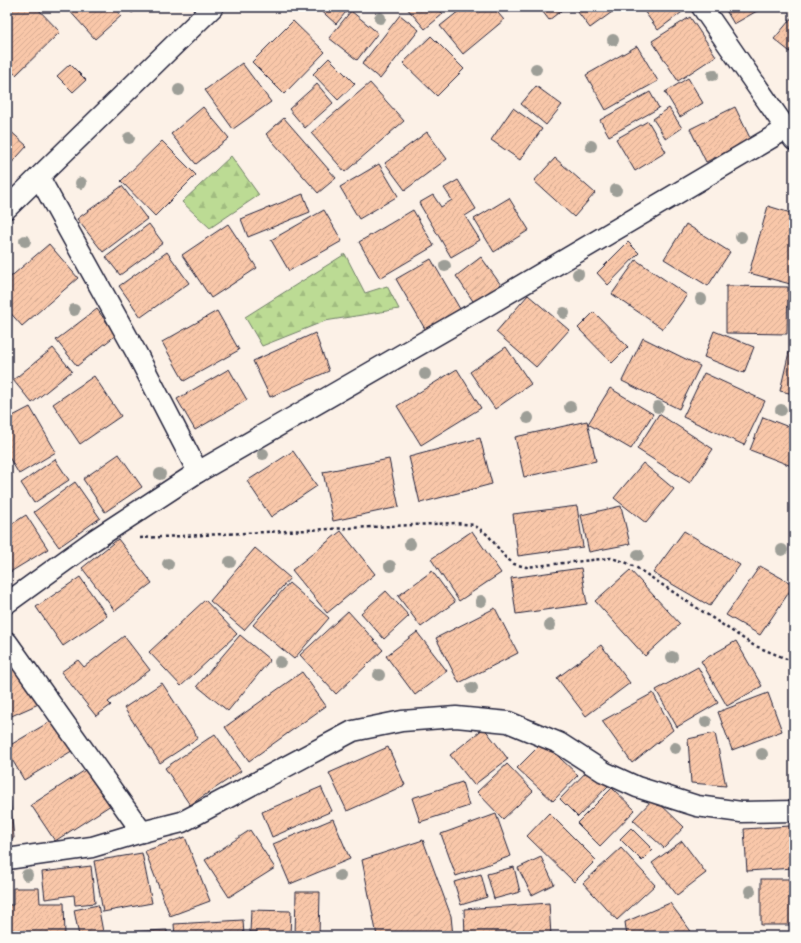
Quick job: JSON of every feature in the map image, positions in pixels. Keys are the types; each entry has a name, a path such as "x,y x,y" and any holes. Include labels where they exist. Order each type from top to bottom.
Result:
{"street":[{"path":"7,208 213,7"},
{"path":"7,603 94,540 198,472 791,132 702,7"},
{"path":"39,177 137,354 198,472"},
{"path":"7,642 130,812 142,832"},
{"path":"7,859 92,847 182,822 353,731 402,721 456,717 508,722 559,743 604,772 637,787 697,806 741,812 794,811"}],"path":[{"path":"132,538 455,523 474,525 488,535 505,557 514,564 526,567 611,558 625,562 753,646 794,662"}],"green space":[{"path":"231,156 259,195 210,228 182,202"},
{"path":"345,254 365,293 387,286 399,309 325,321 262,346 245,317"}],"building":[{"path":"11,7 36,7 60,32 16,75 7,67 7,11"},
{"path":"66,7 113,7 121,16 95,39"},
{"path":"127,7 139,7 132,13"},
{"path":"317,7 350,7 336,24"},
{"path":"406,7 437,7 443,14 425,29"},
{"path":"464,7 493,7 504,20 463,54 440,26"},
{"path":"539,7 566,7 549,20"},
{"path":"574,7 619,7 590,28"},
{"path":"641,7 689,7 658,30"},
{"path":"724,7 764,7 734,24"},
{"path":"351,11 378,33 357,60 329,38"},
{"path":"400,15 419,30 380,79 362,64"},
{"path":"794,15 794,55 774,39"},
{"path":"690,17 716,56 678,81 652,41"},
{"path":"293,21 325,52 284,94 252,62"},
{"path":"431,36 464,69 437,96 403,63"},
{"path":"637,46 658,81 606,110 586,75"},
{"path":"329,58 355,84 338,100 313,74"},
{"path":"242,63 271,102 233,129 205,90"},
{"path":"70,64 86,80 73,92 57,76"},
{"path":"688,78 703,103 680,117 665,92"},
{"path":"370,83 404,121 345,172 311,133"},
{"path":"317,84 333,103 305,128 289,109"},
{"path":"536,86 562,105 546,125 521,104"},
{"path":"650,92 659,108 609,136 600,120"},
{"path":"203,107 229,138 196,164 171,134"},
{"path":"735,107 751,140 706,162 690,129"},
{"path":"513,108 542,129 520,160 491,140"},
{"path":"669,108 682,128 666,139 653,119"},
{"path":"284,118 336,178 318,193 266,134"},
{"path":"648,121 666,152 635,171 616,139"},
{"path":"7,128 27,146 7,168"},
{"path":"427,132 447,159 405,190 385,163"},
{"path":"162,141 196,175 155,216 121,181"},
{"path":"555,158 595,193 574,217 534,181"},
{"path":"379,164 398,196 359,219 340,187"},
{"path":"458,180 476,209 465,216 480,240 451,257 419,203 433,195 441,207 452,200 444,188"},
{"path":"122,186 147,219 103,252 77,219"},
{"path":"303,194 310,212 248,237 241,219"},
{"path":"509,198 529,230 494,252 474,219"},
{"path":"768,206 794,214 794,285 749,273"},
{"path":"324,210 342,241 289,271 271,240"},
{"path":"413,210 434,246 380,278 359,242"},
{"path":"149,224 163,243 120,275 106,257"},
{"path":"228,224 257,268 211,298 182,255"},
{"path":"686,224 730,252 708,286 664,259"},
{"path":"628,242 639,253 608,285 597,273"},
{"path":"49,244 78,278 22,326 7,309 7,280"},
{"path":"167,252 189,283 141,317 119,286"},
{"path":"481,257 501,285 475,304 456,276"},
{"path":"431,259 460,309 425,329 396,279"},
{"path":"636,260 687,295 663,329 612,294"},
{"path":"726,286 788,287 787,334 726,333"},
{"path":"528,295 569,330 536,367 496,332"},
{"path":"97,309 116,335 77,366 56,340"},
{"path":"217,311 239,350 184,381 162,342"},
{"path":"594,312 628,347 612,363 578,328"},
{"path":"714,331 754,347 744,373 704,357"},
{"path":"315,333 329,371 270,397 253,361"},
{"path":"643,338 700,366 679,409 622,381"},
{"path":"506,347 531,384 495,409 470,372"},
{"path":"53,348 72,371 32,403 13,380"},
{"path":"789,352 794,354 794,394 780,391"},
{"path":"229,369 247,400 195,430 177,399"},
{"path":"457,369 481,408 421,445 397,406"},
{"path":"704,373 765,401 744,445 683,417"},
{"path":"94,376 121,416 80,444 53,404"},
{"path":"610,388 653,414 631,449 588,424"},
{"path":"30,407 56,452 19,474 7,454 7,419"},
{"path":"659,414 713,449 690,483 637,449"},
{"path":"763,417 794,429 794,467 750,450"},
{"path":"587,421 596,461 524,477 515,437"},
{"path":"480,438 492,484 420,503 409,457"},
{"path":"293,451 317,486 271,517 247,481"},
{"path":"119,454 142,487 105,512 83,479"},
{"path":"55,459 69,480 34,503 21,483"},
{"path":"389,459 399,507 333,521 323,472"},
{"path":"643,463 674,489 646,523 614,498"},
{"path":"75,482 100,518 59,547 34,512"},
{"path":"577,506 583,547 518,556 513,514"},
{"path":"621,506 630,544 589,552 581,515"},
{"path":"26,515 48,549 7,574 7,527"},
{"path":"341,531 375,574 327,613 292,570"},
{"path":"472,531 501,573 459,601 431,559"},
{"path":"684,531 740,565 710,606 653,573"},
{"path":"118,539 152,583 115,611 82,568"},
{"path":"255,548 290,578 244,630 210,601"},
{"path":"760,566 794,585 760,635 726,615"},
{"path":"581,568 587,604 516,614 511,578"},
{"path":"630,570 680,624 645,656 595,601"},
{"path":"432,571 455,602 421,627 398,596"},
{"path":"80,577 107,616 63,646 36,607"},
{"path":"289,583 329,618 294,659 253,625"},
{"path":"386,591 409,616 384,639 361,613"},
{"path":"205,600 237,634 181,686 149,652"},
{"path":"495,608 518,653 459,683 436,638"},
{"path":"348,611 383,650 336,694 300,655"},
{"path":"417,632 447,671 415,695 386,656"},
{"path":"240,635 270,660 228,711 197,686"},
{"path":"124,636 150,670 108,702 111,705 96,716 61,672 78,660 84,667"},
{"path":"736,641 762,686 727,706 701,661"},
{"path":"601,645 630,683 586,716 557,678"},
{"path":"7,657 43,702 7,718"},
{"path":"698,667 718,703 677,727 656,690"},
{"path":"302,672 326,706 249,761 225,727"},
{"path":"162,683 198,738 160,763 124,708"},
{"path":"653,693 673,730 632,763 602,721"},
{"path":"768,693 782,731 732,750 718,712"},
{"path":"56,718 75,749 24,780 7,751 7,747"},
{"path":"484,728 508,759 474,785 450,755"},
{"path":"715,733 726,786 691,783 688,739"},
{"path":"215,734 241,771 190,805 165,768"},
{"path":"543,742 578,775 553,801 517,768"},
{"path":"388,747 405,785 347,811 329,773"},
{"path":"507,764 533,791 503,819 477,792"},
{"path":"90,767 114,803 55,841 31,805"},
{"path":"590,768 608,786 578,817 560,799"},
{"path":"462,782 469,806 420,822 412,798"},
{"path":"321,787 332,811 272,837 262,812"},
{"path":"612,788 635,810 600,846 577,823"},
{"path":"654,798 684,827 664,848 633,820"},
{"path":"10,801 14,838 7,839 7,802"},
{"path":"549,813 596,860 574,882 527,836"},
{"path":"496,814 511,856 456,876 441,834"},
{"path":"333,819 350,859 290,884 273,844"},
{"path":"790,826 794,868 747,871 744,829"},
{"path":"631,828 653,850 642,861 620,839"},
{"path":"250,830 275,868 229,897 205,860"},
{"path":"185,837 210,901 170,916 145,851"},
{"path":"423,840 451,916 453,936 377,936 362,860"},
{"path":"682,841 706,873 677,895 652,863"},
{"path":"621,848 655,885 617,920 583,883"},
{"path":"142,853 152,903 103,912 94,861"},
{"path":"541,857 554,884 532,895 518,868"},
{"path":"91,866 95,903 75,905 74,895 45,899 42,872"},
{"path":"514,867 520,892 494,899 487,874"},
{"path":"481,874 487,897 461,905 454,882"},
{"path":"761,879 794,879 794,925 761,925"},
{"path":"13,888 39,888 40,903 64,903 65,936 7,936 7,905 13,905"},
{"path":"296,892 320,892 319,936 295,936"},
{"path":"549,903 551,936 465,936 464,909"},
{"path":"670,903 693,936 627,936 625,922"},
{"path":"98,905 103,932 79,936 74,910"},
{"path":"251,910 291,911 290,936 257,936 257,932 250,932"},
{"path":"243,920 244,936 175,936 174,924"},
{"path":"167,930 167,936 105,936 105,933"},
{"path":"715,932 764,932 764,936 715,936"}]}
